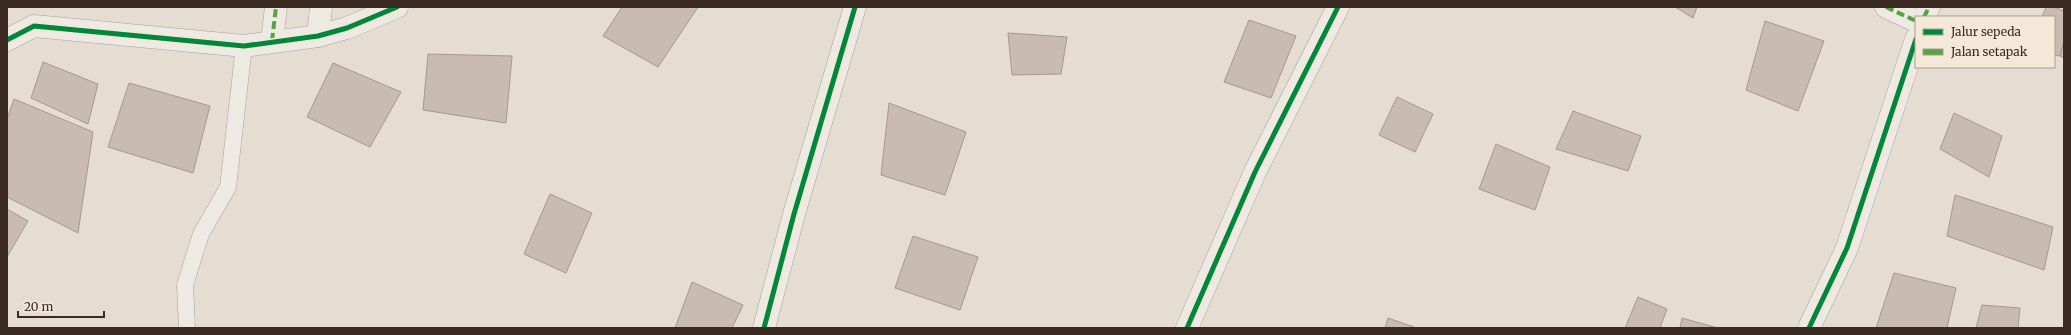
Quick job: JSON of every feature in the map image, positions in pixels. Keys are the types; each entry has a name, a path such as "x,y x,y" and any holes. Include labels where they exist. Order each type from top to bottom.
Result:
{"street":[{"path":"272,41 276,7"},
{"path":"318,36 321,7"},
{"path":"7,40 34,26 244,46 272,41 318,36 347,28 397,7"},
{"path":"764,328 794,214 855,7"},
{"path":"1188,328 1255,172 1338,7"},
{"path":"1886,7 1915,21"},
{"path":"1924,16 1929,7"},
{"path":"1809,328 1847,248 1915,42"}],"lane":[{"path":"187,328 185,285 201,234 228,187 244,46"}],"building":[{"path":"622,7 698,7 658,67 603,36"},
{"path":"1675,7 1697,7 1693,18"},
{"path":"2046,7 2054,7 2064,11 2064,41 2060,56 2055,55 2055,16 2042,16"},
{"path":"1249,20 1296,36 1271,98 1224,82"},
{"path":"1765,21 1824,41 1798,111 1746,90"},
{"path":"1008,33 1067,37 1061,74 1012,75"},
{"path":"2064,41 2064,58 2060,56"},
{"path":"428,54 512,56 506,123 423,110"},
{"path":"43,62 98,84 88,124 31,98"},
{"path":"333,63 401,92 370,147 307,117"},
{"path":"129,83 210,106 193,173 108,147"},
{"path":"1397,97 1433,114 1415,152 1379,135"},
{"path":"14,99 93,132 78,233 7,197 7,119"},
{"path":"889,103 966,132 945,195 881,175"},
{"path":"1573,111 1641,136 1628,171 1556,149"},
{"path":"1954,113 2002,136 1989,177 1940,149"},
{"path":"1496,144 1550,167 1535,210 1479,189"},
{"path":"550,194 592,213 566,273 524,254"},
{"path":"1955,195 2053,227 2044,270 1947,236"},
{"path":"7,209 28,221 7,257"},
{"path":"913,236 978,257 960,310 895,288"},
{"path":"1894,273 1956,288 1947,328 1876,328"},
{"path":"692,282 743,305 732,328 675,328"},
{"path":"1638,297 1667,309 1660,328 1625,328"},
{"path":"1982,305 2020,308 2018,328 1976,328"},
{"path":"1388,318 1414,327 1385,328"},
{"path":"1682,318 1718,328 1680,328"}],"marked path":[{"path":"272,41 276,7"},
{"path":"1886,7 1915,21"},
{"path":"1924,16 1929,7"}],"cycle path":[{"path":"7,40 34,26 244,46 318,36 347,28 397,7"},
{"path":"764,328 794,214 855,7"},
{"path":"1187,328 1255,172 1338,7"},
{"path":"1809,328 1847,248 1915,42"}]}
